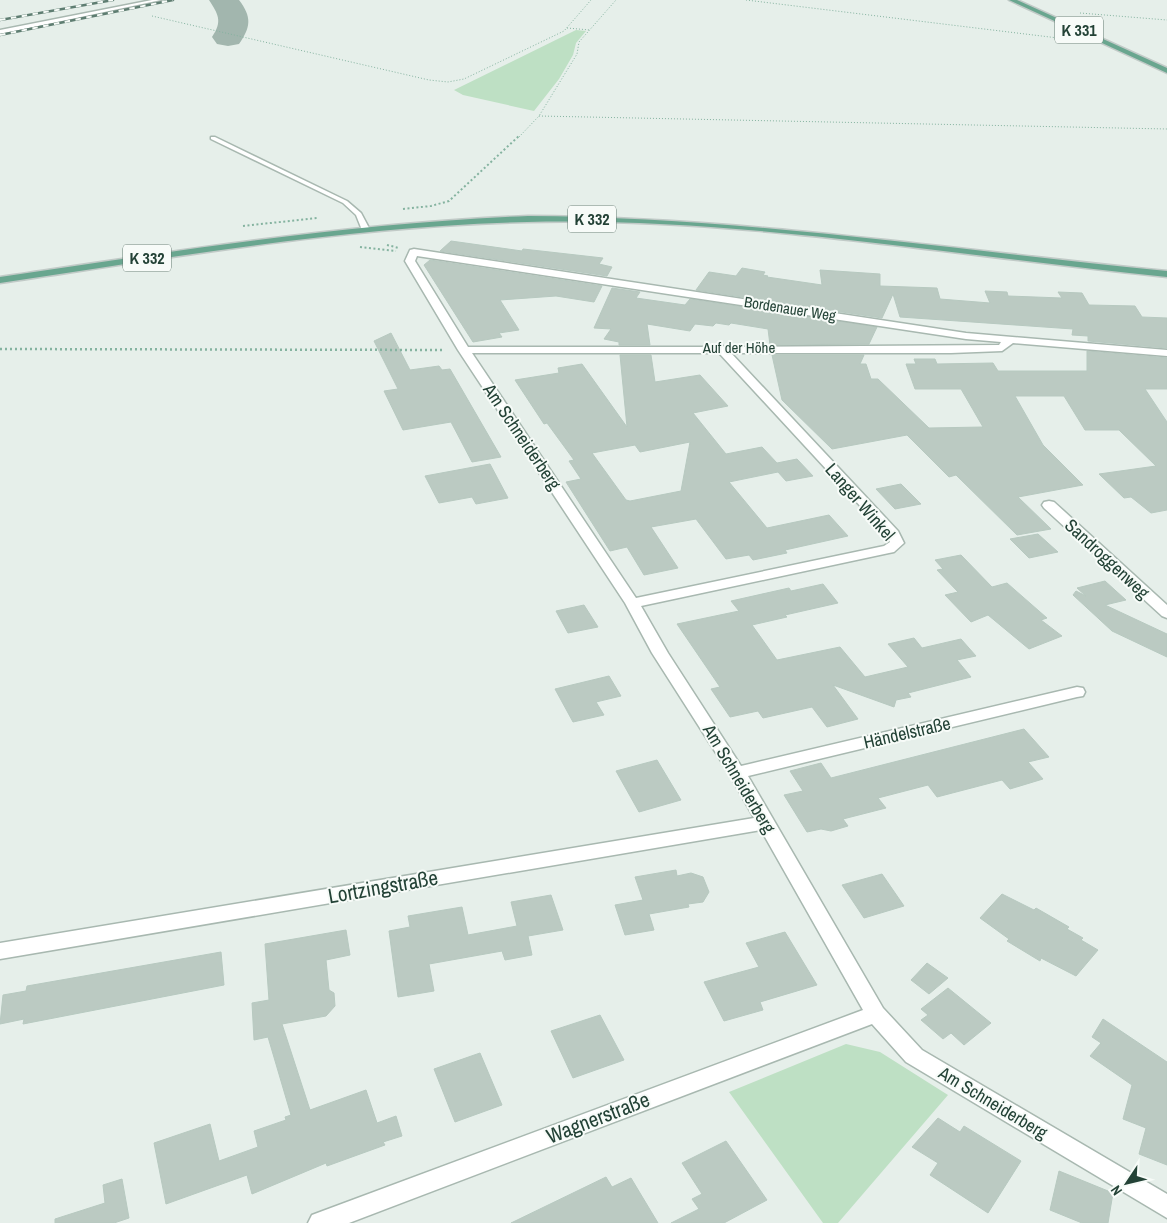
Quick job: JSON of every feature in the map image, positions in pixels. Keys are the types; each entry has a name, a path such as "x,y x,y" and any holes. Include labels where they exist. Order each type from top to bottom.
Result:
{"main road":[{"name":"K 331","path":"1012,0 1167,71"},
{"name":"K 332","path":"0,280 365,228 523,219 684,222 819,234 1167,274"}],"street":[{"name":"Bordenauer Weg","path":"414,252 966,336 1167,353"},
{"name":"Am Schneiderberg","path":"414,252 410,261 464,350 632,603 660,653 737,773 876,1014 914,1056 1167,1207"},
{"name":"Auf der Höhe","path":"464,350 720,348 951,350 1002,348 1011,339"},
{"name":"Langer Winkel","path":"632,603 889,549 898,543 893,534 720,348"},
{"name":"Sandroggenweg","path":"1049,504 1167,612"},
{"name":"Händelstraße","path":"737,773 1078,692"},
{"name":"Lortzingstraße","path":"0,951 766,823"},
{"name":"Wagnerstraße","path":"320,1223 876,1014"}],"lane":[{"path":"0,32 159,0"},
{"path":"213,138 345,202 359,214 365,228"}],"path":[{"path":"149,16 443,81 464,78 560,34 592,0"},
{"path":"359,214 431,206 449,201 539,116 577,54 580,42 616,0"},
{"path":"746,0 1062,38"},
{"path":"1074,13 1167,20"},
{"path":"566,28 590,30"},
{"path":"539,116 1167,129"},
{"path":"0,349 464,350"}],"green space":[{"path":"576,30 586,31 576,43 573,55 559,79 534,111 463,95 454,90"},
{"path":"846,1044 880,1052 948,1095 838,1223 823,1223 729,1092"}],"building":[{"path":"451,241 522,251 523,249 603,258 599,264 612,267 607,276 440,251"},
{"path":"430,260 602,286 594,302 556,296 500,300 519,330 499,333 502,337 473,342 424,265"},
{"path":"742,268 765,272 763,275 767,277 822,285 820,270 880,274 880,286 937,288 940,299 990,303 985,291 1007,292 1008,296 1062,298 1058,292 1082,293 1089,305 1135,306 1142,317 1167,318 1167,348 1088,341 1088,336 1072,335 1073,329 900,317 893,294 882,318 696,290 709,272 736,276"},
{"path":"612,288 640,292 636,298 685,305 690,299 877,327 869,344 770,345 768,329 731,323 729,325 716,323 713,326 695,324 690,331 647,324 650,345 619,345 619,342 604,339 611,329 594,328"},
{"path":"391,333 410,370 439,366 442,370 450,369 501,457 472,462 451,422 403,430 384,391 398,389 374,341"},
{"path":"1087,351 1167,358 1167,389 1145,389 1167,422 1167,510 1151,513 1131,497 1124,498 1099,474 1156,466 1119,430 1085,430 1064,396 1015,396 1043,445 1083,485 1018,497 1051,529 1017,535 956,475 949,477 907,435 832,449 782,400 772,355 864,355 860,364 866,364 871,379 878,379 929,428 983,427 961,389 915,389 906,364 916,364 914,359 935,359 937,364 993,363 998,371 1087,371"},
{"path":"620,355 651,355 655,382 700,375 728,406 693,413 726,454 762,447 777,463 797,459 813,476 786,481 778,472 729,482 767,528 829,515 848,536 785,550 787,553 753,560 749,555 726,559 696,519 651,527 678,568 644,575 627,547 610,551 566,482 581,479 569,461 574,460 547,423 544,424 515,380 559,373 558,368 582,364 627,427","holes":["690,442 681,491 630,501 626,500 592,453 635,445 640,452"]},
{"path":"490,464 508,498 476,504 472,497 439,503 425,476"},
{"path":"901,484 921,504 895,509 876,489"},
{"path":"1038,534 1058,552 1029,558 1010,539"},
{"path":"961,555 992,587 1007,583 1047,618 1041,620 1062,636 1029,649 988,615 971,622 945,595 958,592 937,570 943,569 935,560"},
{"path":"1105,581 1126,600 1105,605 1167,634 1167,657 1112,631 1073,595 1076,591 1086,596 1077,588"},
{"path":"823,584 838,603 785,615 787,617 752,625 777,660 840,647 865,677 908,667 888,644 914,638 922,648 961,639 976,656 957,660 971,677 908,693 911,697 896,700 894,707 833,685 858,719 827,727 812,707 763,718 758,711 730,717 711,689 720,687 677,624 739,611 731,601 789,588 791,591"},
{"path":"584,605 598,627 568,633 556,611"},
{"path":"609,676 621,696 596,702 604,715 573,722 555,689"},
{"path":"1024,729 1049,757 1028,762 1043,779 1010,789 1002,780 937,797 928,785 878,798 886,808 843,819 848,826 831,831 821,829 807,832 784,795 803,791 790,771 821,763 831,778"},
{"path":"657,760 681,800 639,812 616,771"},
{"path":"676,870 677,876 691,873 703,877 709,892 703,902 688,904 689,907 649,914 654,930 625,935 615,905 643,900 635,877"},
{"path":"882,874 904,906 864,918 842,885"},
{"path":"1002,894 1034,910 1036,908 1069,927 1067,929 1083,938 1081,940 1098,950 1076,976 1041,958 1040,961 1007,941 1009,939 980,918"},
{"path":"551,895 563,930 528,936 532,955 505,960 502,951 429,964 434,991 398,997 389,931 410,927 408,916 462,907 468,935 517,926 511,902"},
{"path":"346,930 350,955 326,960 329,990 334,993 335,1006 326,1016 282,1024 310,1110 366,1090 377,1123 396,1116 402,1136 383,1142 385,1145 327,1166 326,1163 252,1194 247,1175 166,1204 154,1143 210,1124 219,1161 258,1147 254,1131 286,1120 285,1117 291,1115 268,1037 254,1040 252,1003 269,1000 265,944"},
{"path":"785,932 817,985 760,1002 763,1010 724,1021 704,982 759,967 746,943"},
{"path":"221,952 224,985 23,1024 24,1019 0,1024 3,995 26,991 27,986"},
{"path":"927,963 948,978 929,994 911,980"},
{"path":"948,988 991,1023 964,1045 951,1033 943,1039 921,1020 928,1015 921,1009"},
{"path":"600,1015 624,1060 573,1078 551,1031"},
{"path":"1103,1019 1167,1062 1167,1165 1139,1154 1146,1128 1123,1119 1132,1085 1090,1056 1101,1043 1092,1037"},
{"path":"480,1053 502,1105 455,1122 434,1069"},
{"path":"938,1118 960,1132 964,1126 1021,1161 988,1213 930,1175 938,1163 912,1147"},
{"path":"726,1141 767,1200 724,1223 671,1223 699,1209 692,1199 702,1194 682,1163"},
{"path":"1059,1171 1113,1193 1108,1223 1082,1223 1050,1210"},
{"path":"606,1177 612,1187 631,1178 658,1223 511,1223"},
{"path":"122,1179 129,1218 114,1223 55,1223 55,1219 105,1203 103,1185"}],"taxiway":[{"path":"223,0 235,17 234,27 228,37"}],"railway":[{"path":"0,20 113,0"},
{"path":"0,35 173,0"}]}
